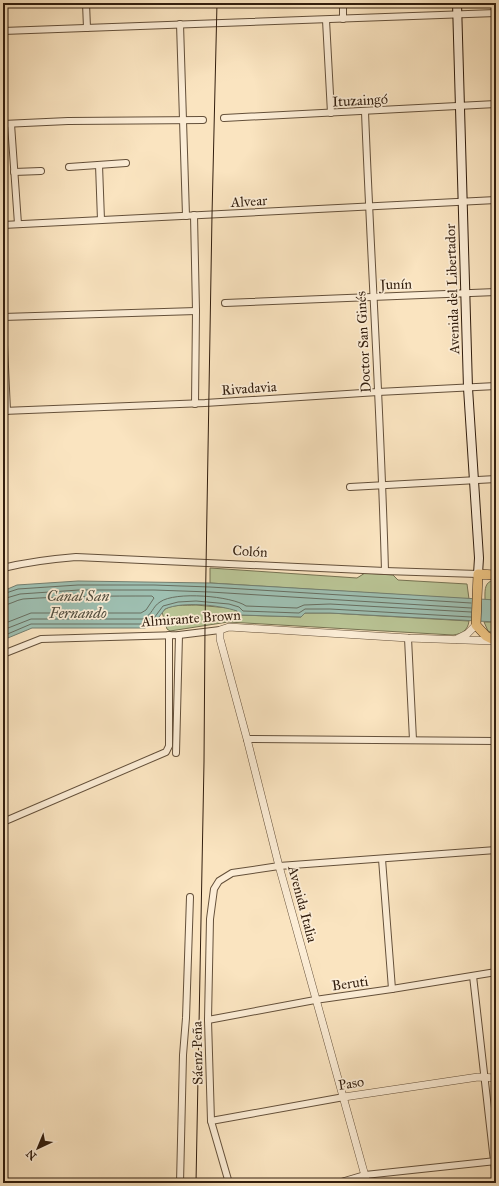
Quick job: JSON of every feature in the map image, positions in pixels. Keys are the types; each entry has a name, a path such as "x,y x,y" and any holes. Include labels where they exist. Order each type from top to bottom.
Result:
{"main road":[{"name":"Avenida del Libertador","path":"457,3 468,388 479,558 478,574"},
{"name":"Colón","path":"478,574 496,575"},
{"path":"478,574 476,624 482,633 495,641"}],"street":[{"path":"86,3 87,28"},
{"path":"343,3 343,19"},
{"path":"3,31 496,13"},
{"path":"326,20 331,113"},
{"path":"180,24 186,216"},
{"name":"Ituzaingó","path":"224,118 365,112 496,104"},
{"name":"Doctor San Ginés","path":"365,112 368,207 383,484 385,571"},
{"path":"3,124 68,121 203,120"},
{"path":"12,124 18,224"},
{"path":"69,166 126,163"},
{"path":"99,165 101,220"},
{"path":"14,172 41,171"},
{"name":"Alvear","path":"3,225 496,200"},
{"path":"194,216 196,311 195,404"},
{"name":"Junín","path":"225,303 496,292"},
{"path":"3,317 196,311"},
{"path":"3,324 5,411"},
{"name":"Rivadavia","path":"5,411 195,404 496,386"},
{"path":"350,486 496,479"},
{"name":"Colón","path":"3,568 45,559 76,558 478,574"},
{"path":"455,640 467,634 476,624"},
{"name":"Almirante Brown","path":"3,654 41,639 179,635 220,630 229,627 408,638 495,641"},
{"name":"Avenida Italia","path":"220,630 220,639 279,866 367,1183"},
{"path":"3,822 166,752 169,746 169,635"},
{"path":"176,753 179,635"},
{"path":"408,638 413,740"},
{"path":"247,739 496,741"},
{"path":"279,866 496,850"},
{"path":"382,859 392,989"},
{"name":"Sáenz Peña","path":"229,1183 211,1120 208,1020 210,919 214,889 219,881 232,873 279,866"},
{"path":"180,1183 183,1055 186,1018 190,897"},
{"name":"Beruti","path":"208,1020 315,1000 496,972"},
{"path":"472,976 496,1179"},
{"name":"Paso","path":"211,1120 344,1097 478,1077 496,1078"},
{"path":"338,1183 365,1175 495,1162"}],"green space":[{"path":"210,568 357,578 365,573 393,575 398,580 467,584 469,599 210,583"},
{"path":"491,581 496,581 496,600 485,600 486,586"},
{"path":"196,605 229,608 238,611 240,615 301,617 305,613 330,613 469,621 464,631 453,635 228,622 170,631 167,629 162,612 165,609 173,606"},
{"path":"484,622 496,622 496,634 488,631"}],"water":[{"name":"Canal San Fernando","path":"78,581 210,583 496,600 496,622 330,613 305,613 301,617 240,615 237,611 229,609 201,605 181,605 165,609 156,621 145,628 32,628 3,640 3,591 17,585"}],"tram line":[{"path":"196,1183 212,215 217,3"}]}
